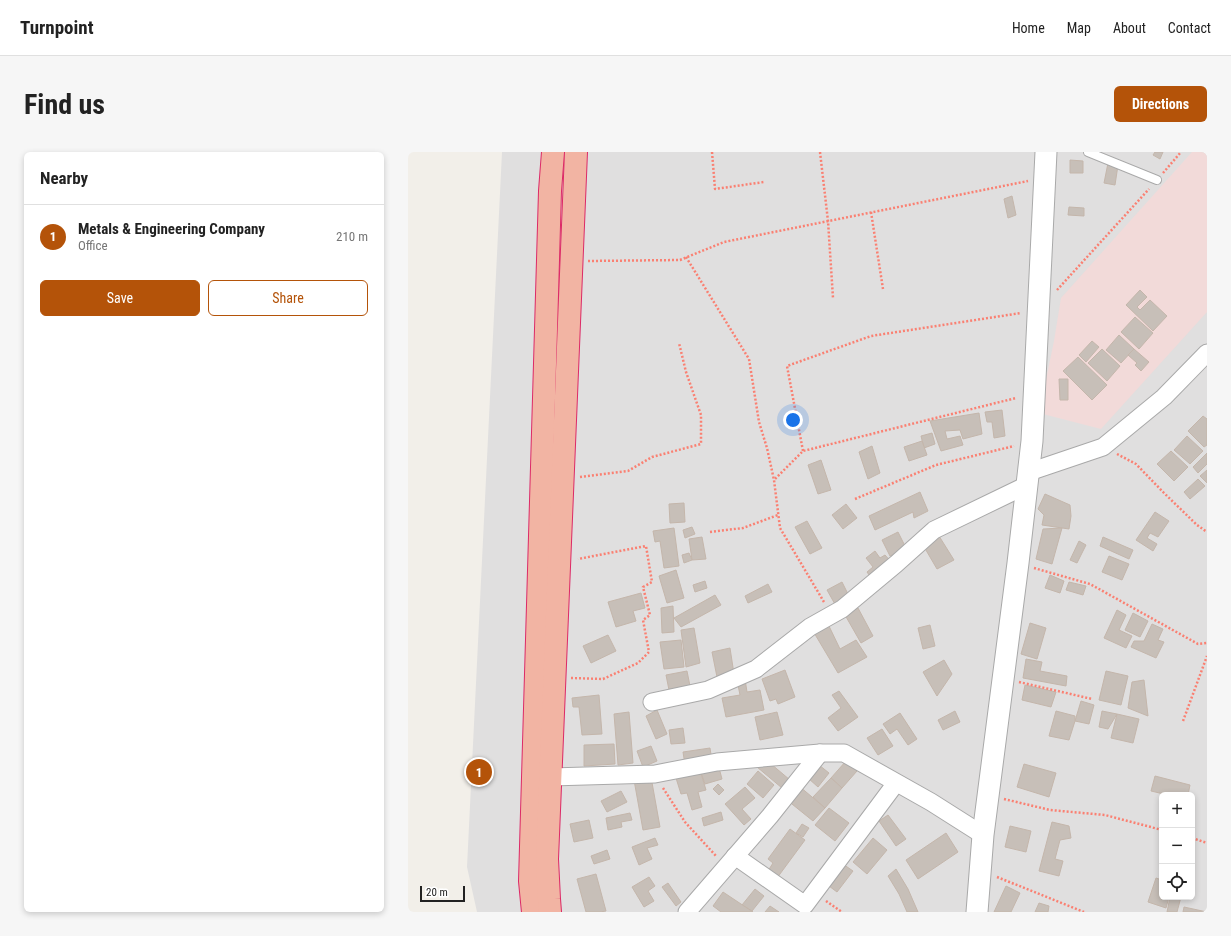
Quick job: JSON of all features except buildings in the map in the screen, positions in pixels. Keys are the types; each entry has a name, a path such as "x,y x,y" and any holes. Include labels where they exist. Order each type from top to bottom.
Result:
{"highway":[{"path":"533,912 530,881 550,191 553,152"},
{"path":"550,912 548,859 554,678 576,152"},
{"path":"550,191 574,192"}],"street":[{"path":"977,912 983,835 1032,441 1046,152"},
{"path":"652,702 708,690 756,669 810,627 842,609 934,530 1028,479 1103,447 1164,397 1207,353"},
{"path":"551,777 655,774 717,762 820,753 844,753 930,802 983,835"},
{"path":"687,912 770,816 820,753"},
{"path":"730,862 805,905 896,783"}],"lane":[{"path":"1088,152 1157,180"}],"path":[{"path":"712,152 715,189 764,182"},
{"path":"820,152 828,221 833,298"},
{"path":"803,451 787,366 871,336 1038,311 1181,152"},
{"path":"572,262 680,260 724,242 1044,178"},
{"path":"871,212 883,289"},
{"path":"686,257 749,359 759,422 767,448 774,480 780,528 831,615"},
{"path":"563,479 628,471 652,457 701,444 701,415 686,372 679,343"},
{"path":"774,480 803,451 1034,394"},
{"path":"855,499 936,465 1032,441"},
{"path":"1103,447 1136,464 1197,525 1207,532"},
{"path":"710,532 743,528 778,514"},
{"path":"554,678 603,679 638,663 649,652 643,620 650,615 643,587 652,582 646,546 560,562"},
{"path":"1018,563 1090,584 1198,644 1207,643"},
{"path":"1183,721 1207,656"},
{"path":"1003,678 1092,699"},
{"path":"655,774 685,822 730,862"},
{"path":"988,795 1050,810 1105,816 1159,829"},
{"path":"1195,839 1207,843"},
{"path":"980,871 1084,912"}],"shaded area":[{"path":"502,152 1207,152 1207,912 477,912 467,867"},
{"path":"1192,152 1207,152 1207,312 1101,429 1039,413 1054,341 1061,298"}],"place":[{"name":"Metals & Engineering Company","path":"479,772"}]}
